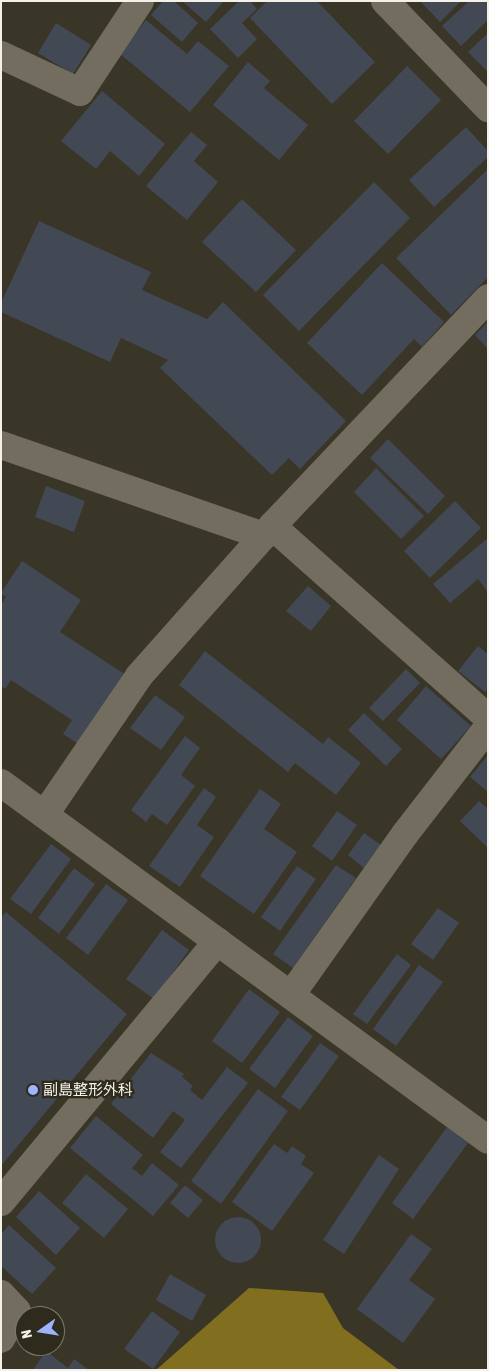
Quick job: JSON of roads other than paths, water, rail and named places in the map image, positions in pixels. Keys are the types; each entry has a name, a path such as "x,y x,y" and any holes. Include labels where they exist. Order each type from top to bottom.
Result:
{"street":[{"path":"1,55 80,92 140,1"},
{"path":"385,1 488,108"},
{"path":"45,814 139,676 268,531 488,298"},
{"path":"1,445 268,531 488,718"},
{"path":"291,995 405,834 488,727"},
{"path":"1,783 488,1140"},
{"path":"1,1202 218,941"},
{"path":"1,1294 17,1311 1,1339"}],"place":[{"name":"副島整形外科","path":"33,1090"}]}
